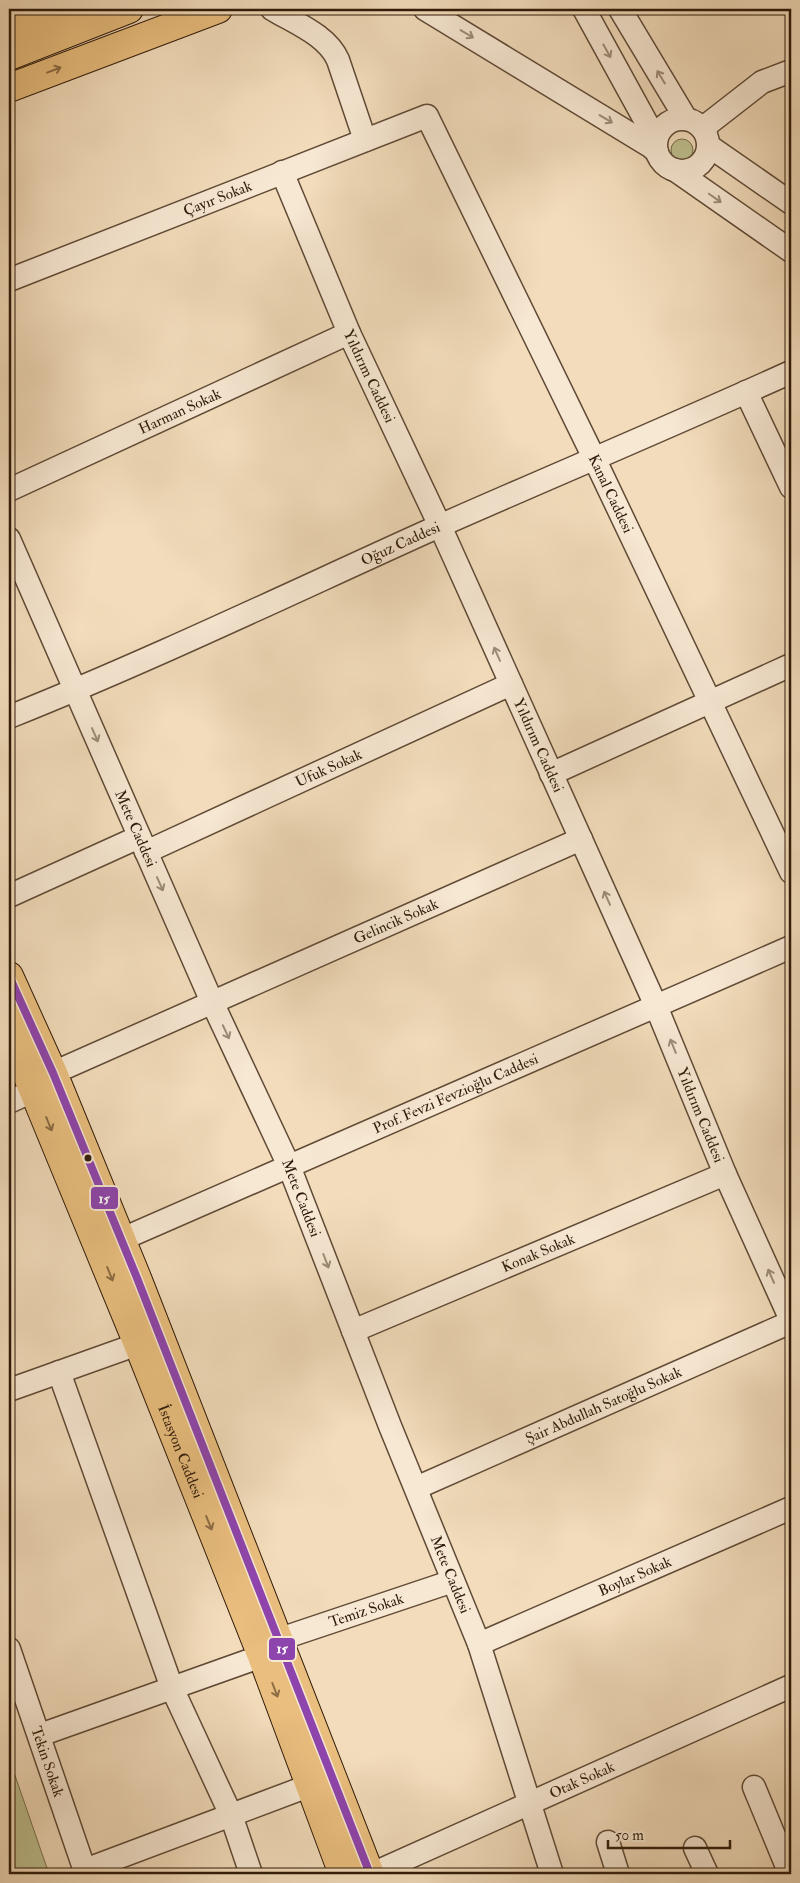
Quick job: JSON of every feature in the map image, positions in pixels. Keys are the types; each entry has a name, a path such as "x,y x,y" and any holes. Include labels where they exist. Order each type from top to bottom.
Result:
{"main road":[{"path":"9,31 65,9"},
{"path":"9,88 218,9"},
{"path":"9,56 120,12"},
{"name":"İstasyon Caddesi","path":"9,976 44,1082 138,1344 371,1874"},
{"name":"İstasyon Caddesi","path":"9,1030 44,1082 120,1240 271,1647 311,1785 343,1874"}],"street":[{"path":"272,9 323,40 332,48 338,60 365,140"},
{"path":"425,9 650,146 656,146"},
{"path":"584,9 656,146 663,164 675,170 791,251"},
{"path":"620,9 699,131 707,155 697,167 682,172 675,170"},
{"path":"699,131 762,82 791,71"},
{"name":"Çayır Sokak","path":"9,280 427,116"},
{"name":"Kanal Caddesi","path":"427,116 711,702 784,837 791,872"},
{"path":"656,146 662,128 670,122 699,131 791,202"},
{"name":"Yıldırım Caddesi","path":"282,172 349,333 440,526 656,1006 724,1174 791,1321"},
{"name":"Harman Sokak","path":"9,490 349,333"},
{"name":"Oğuz Caddesi","path":"9,717 75,690 440,526 595,460 791,372"},
{"path":"746,392 791,487"},
{"name":"Mete Caddesi","path":"9,539 212,1002 289,1166 479,1644 552,1874"},
{"path":"551,774 791,665"},
{"name":"Ufuk Sokak","path":"9,896 142,844 511,684"},
{"name":"Gelincik Sokak","path":"9,1102 44,1082 212,1002 581,839"},
{"name":"Prof. Fevzi Fevzioğlu Caddesi","path":"120,1240 791,947"},
{"name":"Konak Sokak","path":"353,1331 724,1174"},
{"name":"Şair Abdullah Satoğlu Sokak","path":"416,1488 791,1321"},
{"path":"9,1390 138,1344"},
{"path":"59,1372 172,1688 231,1815 251,1874"},
{"name":"Boylar Sokak","path":"479,1644 791,1508"},
{"name":"Temiz Sokak","path":"40,1735 172,1688 271,1647 454,1581"},
{"name":"Tekin Sokak","path":"9,1649 86,1872"},
{"name":"Otak Sokak","path":"371,1874 791,1686"},
{"path":"86,1872 311,1785"},
{"path":"754,1787 790,1874"},
{"path":"608,1842 618,1874"},
{"path":"695,1848 707,1874"}],"green space":[{"path":"682,139 690,142 693,150 690,158 682,161 674,158 671,150 674,142"},
{"path":"9,1758 49,1874 9,1874"}],"transit line":[{"name":"15","path":"9,976 53,1073 137,1278 370,1874"}]}
